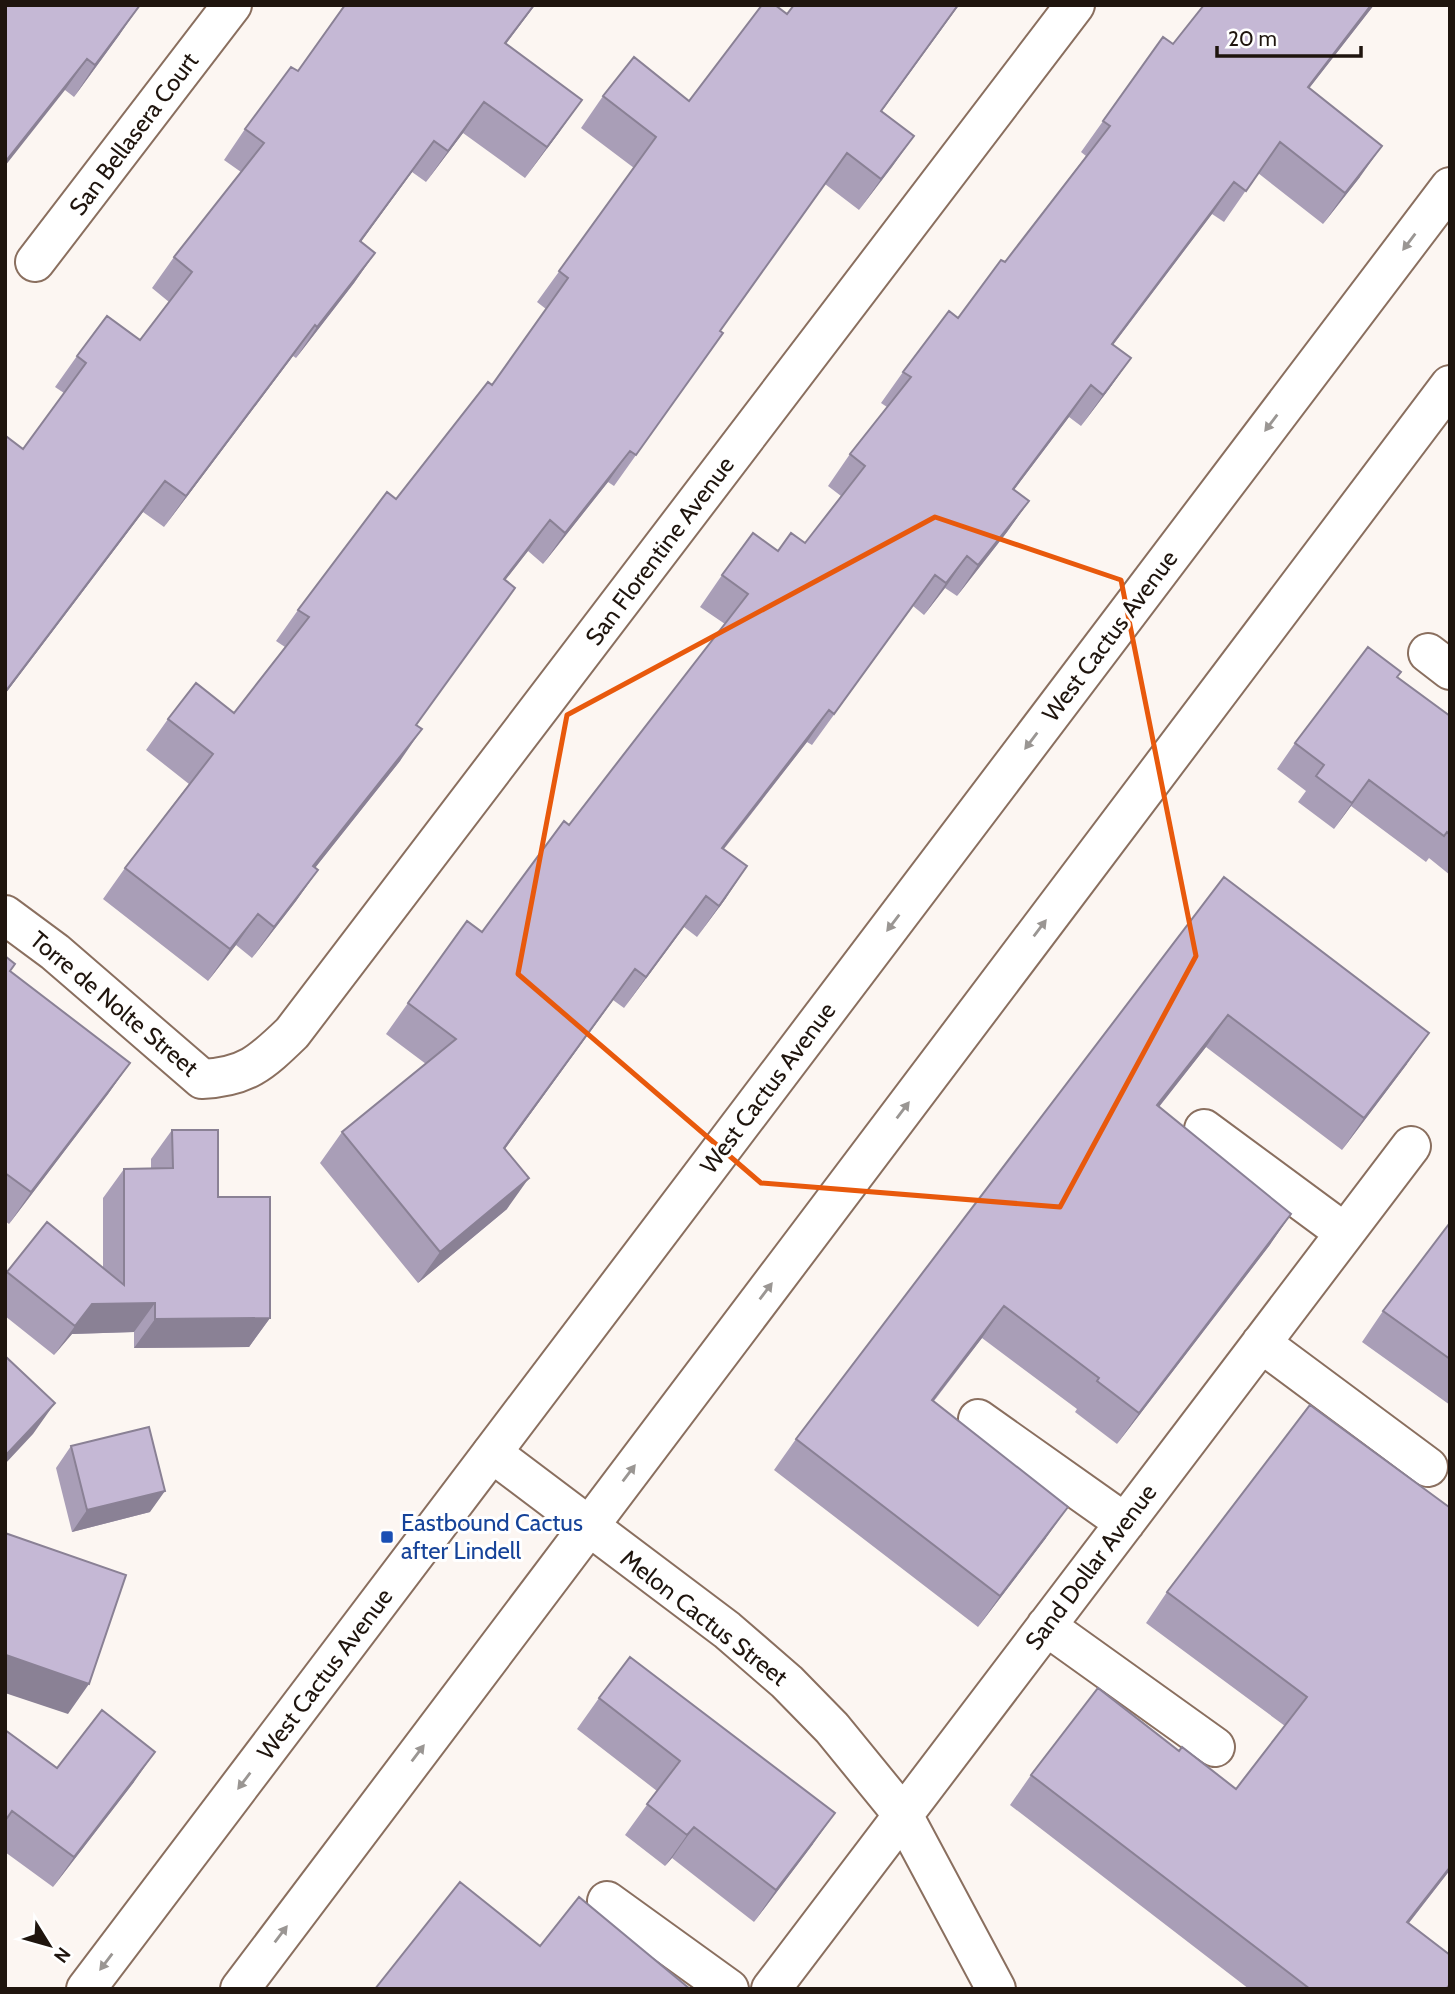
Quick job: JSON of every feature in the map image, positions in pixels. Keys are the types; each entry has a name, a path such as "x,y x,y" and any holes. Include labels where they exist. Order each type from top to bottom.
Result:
{"street":[{"name":"San Bellasera Court","path":"36,262 232,5"},
{"name":"San Florentine Avenue","path":"229,1078 261,1064 292,1033 1075,5"},
{"name":"West Cactus Avenue","path":"86,1989 1450,187"},
{"path":"240,1989 1450,385"},
{"name":"Torre de Nolte Street","path":"5,915 55,952 202,1079 229,1078"},
{"path":"1204,1129 1345,1233"},
{"name":"Sand Dollar Avenue","path":"771,1989 1411,1146"},
{"path":"1261,1343 1428,1467"},
{"path":"978,1419 1125,1523"},
{"name":"Melon Cactus Street","path":"492,1453 727,1630 787,1682 832,1728 903,1815 996,1989"},
{"path":"1046,1626 1215,1747"},
{"path":"607,1901 729,1989"}],"highlighted area":[{"path":"935,517 1121,580 1196,956 1060,1207 761,1183 518,974 567,715"}],"building":[{"path":"5,5 140,5 95,65 87,59 5,162"},
{"path":"345,5 534,5 505,43 582,100 547,147 484,102 448,151 434,141 360,241 375,253 317,327 315,325 186,496 165,481 5,692 5,438 23,449 86,363 77,356 107,316 140,340 192,272 174,257 264,143 245,129 291,67 298,71"},
{"path":"762,5 775,5 787,14 794,5 958,5 881,111 914,136 881,179 847,153 720,331 723,333 636,455 630,451 565,533 550,520 504,579 515,588 416,725 422,729 313,866 318,870 274,927 258,914 230,949 125,868 213,754 168,719 196,683 234,713 309,617 298,610 387,492 396,499 488,382 492,385 568,278 559,271 656,137 603,96 634,57 689,101"},
{"path":"1204,5 1371,5 1308,87 1382,146 1345,193 1280,142 1246,191 1234,182 1112,344 1131,358 1103,395 1091,385 1013,489 1029,501 978,565 967,556 946,583 935,575 834,714 829,710 722,848 747,866 719,906 706,896 646,977 635,969 504,1148 529,1178 440,1252 342,1132 456,1039 408,1003 467,921 482,932 564,821 569,825 748,594 722,575 753,533 778,551 791,533 805,543 865,466 850,454 911,377 903,372 949,311 958,318 1001,260 1005,262 1110,126 1103,121 1163,37 1173,44"},
{"path":"1368,647 1401,672 1397,677 1450,716 1450,835 1447,832 1444,836 1369,780 1352,803 1316,776 1324,765 1295,743"},
{"path":"1224,877 1429,1033 1364,1118 1228,1015 1157,1105 1291,1214 1139,1413 1097,1381 1099,1378 1004,1306 932,1400 1068,1507 1000,1596 796,1439"},
{"path":"5,956 15,964 10,971 130,1063 31,1192 5,1173"},
{"path":"172,1130 218,1130 218,1197 270,1197 270,1318 155,1319 155,1303 92,1304 75,1326 7,1272 47,1222 124,1285 124,1169 173,1168"},
{"path":"1450,1225 1450,1359 1383,1311"},
{"path":"5,1356 55,1403 5,1456"},
{"path":"1310,1405 1450,1506 1450,1867 1407,1922 1450,1955 1450,1984 1446,1989 1310,1989 1031,1775 1098,1688 1179,1751 1182,1747 1236,1789 1307,1697 1167,1592"},
{"path":"149,1427 165,1491 87,1510 71,1446"},
{"path":"5,1533 126,1575 89,1684 6,1655 5,1657"},
{"path":"630,1657 835,1813 776,1890 694,1827 687,1835 647,1804 680,1761 599,1698"},
{"path":"102,1710 155,1752 74,1857 12,1811 5,1821 5,1730 57,1768"},
{"path":"460,1882 540,1946 579,1897 690,1989 375,1989"}],"place":[{"name":"Eastbound Cactus after Lindell","path":"387,1537"}]}
